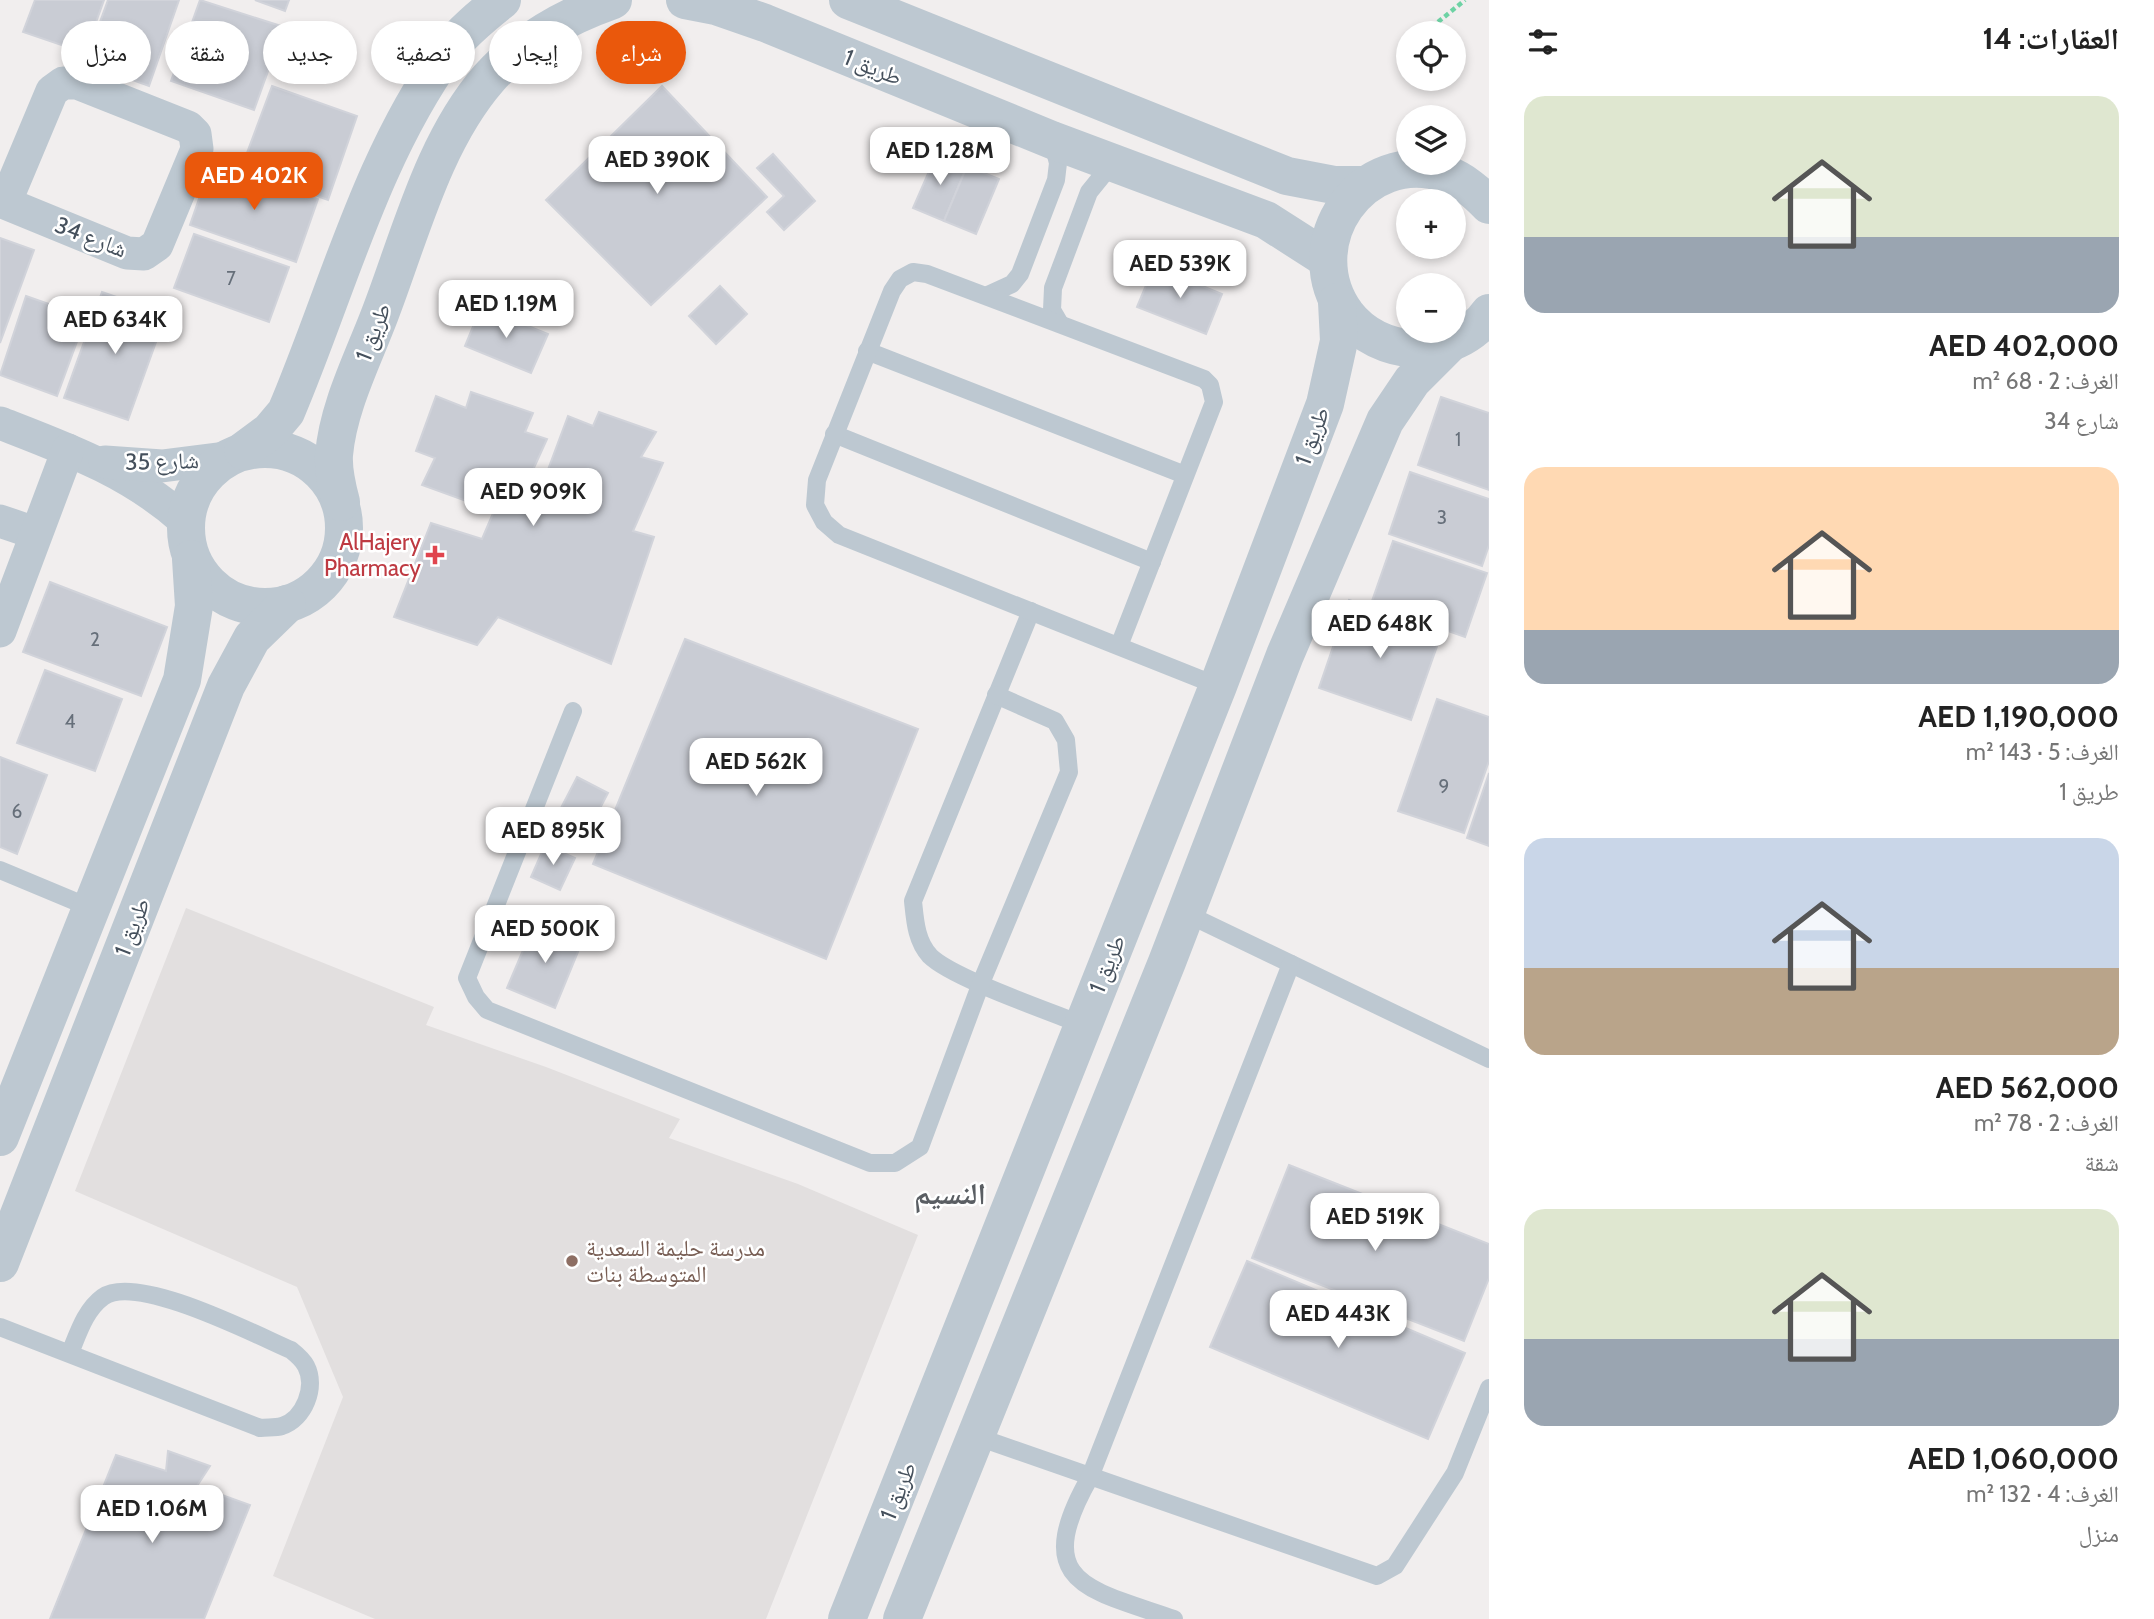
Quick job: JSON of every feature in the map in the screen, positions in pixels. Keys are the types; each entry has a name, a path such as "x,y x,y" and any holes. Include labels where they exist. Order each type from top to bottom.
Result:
{"street":[{"path":"234,454 262,448 287,451 310,462 329,480 341,502 345,528 341,553 329,576 310,593 287,604 264,608 231,599 203,578 191,559 185,540 185,521 191,496 205,474 234,454 270,431 286,412 386,155 420,94 449,50 502,0"},
{"name":"طريق 1","path":"341,502 334,455 343,411 435,170 463,113 488,79 539,34 579,13 613,0"},
{"name":"طريق 1","path":"685,0 716,6 765,23 1052,140 1266,220 1327,260"},
{"path":"848,0 1287,176 1334,185 1366,185"},
{"name":"شارع 34","path":"63,83 77,83 188,127 195,134 197,149 157,245 144,254 127,253 3,202 52,91 63,83"},
{"path":"1449,344 1424,349 1398,348 1373,338 1353,323 1337,302 1329,281 1327,260 1336,222 1345,205 1366,185 1390,173 1418,169 1445,174 1469,186 1489,205"},
{"name":"طريق 1","path":"847,1619 1218,686 1325,404 1339,341 1337,302"},
{"path":"902,1619 1185,913 1285,654 1385,421 1412,381 1449,344 1488,317"},
{"name":"شارع 35","path":"0,423 99,461 166,504 185,521"},
{"path":"0,631 68,450"},
{"name":"شارع 35","path":"99,461 162,466 234,454"},
{"path":"0,521 35,533"},
{"name":"طريق 1","path":"0,1137 182,680 194,606 191,559"},
{"name":"طريق 1","path":"0,1263 226,686 251,638 287,604"}],"lane":[{"path":"988,295 1012,284 1020,274 1056,180 1058,163 1052,140"},
{"path":"1059,322 1052,310 1053,288 1089,192 1106,171 1120,166"},
{"path":"1119,646 1214,402 1210,385 1204,379 988,295 926,274 913,272 900,279 892,291 867,351 817,480 815,505 824,522 839,535 1218,686"},
{"path":"867,351 1185,475"},
{"path":"834,434 1152,562"},
{"path":"1031,611 913,901 916,934 930,957 981,983 1083,1025"},
{"path":"573,711 467,978 476,997 486,1010 870,1163 895,1163 919,1147 981,983 1069,772 1066,740 1055,721 996,695"},
{"path":"0,870 91,908"},
{"path":"1185,913 1489,1059"},
{"path":"1174,1619 1091,1590 1072,1575 1066,1554 1067,1525 1090,1478 1292,964"},
{"path":"0,1327 260,1428 282,1426 298,1417 306,1403 310,1385 306,1366 291,1350 160,1295 131,1290 118,1290 103,1297 86,1315 70,1353"},
{"path":"975,1436 1369,1574 1384,1574 1395,1566 1455,1472 1489,1388"}],"path":[{"path":"1439,21 1465,0"}],"shaded area":[{"name":"مدرسة حليمة السعدية المتوسطة بنات","path":"186,908 434,1007 426,1025 546,1067 680,1119 669,1138 798,1184 918,1235 766,1619 375,1619 273,1576 343,1397 297,1287 75,1191"}],"building":[{"path":"35,0 104,0 96,21 61,21 61,45 23,32"},
{"path":"108,0 179,0 172,21 165,21 165,40 151,80 151,21 100,21"},
{"path":"200,0 265,21 263,21 263,84 254,110 180,84 249,84 249,21 192,21"},
{"path":"255,0 289,0 285,11"},
{"path":"272,86 357,116 328,200 241,169"},
{"path":"662,86 767,197 651,305 546,200"},
{"path":"937,153 967,166 944,221 913,208"},
{"path":"773,154 815,201 784,230 767,212 784,196 757,168"},
{"path":"212,161 318,199 296,262 190,225"},
{"path":"967,166 999,179 976,234 944,221"},
{"path":"194,234 289,267 269,322 174,288"},
{"path":"0,238 34,250 0,343"},
{"path":"1154,266 1222,294 1206,334 1137,307"},
{"path":"720,286 747,314 716,344 689,316"},
{"path":"102,292 166,314 128,420 64,398"},
{"path":"26,296 86,317 57,396 0,375"},
{"path":"481,307 548,334 531,373 465,346"},
{"path":"471,392 533,413 525,432 547,439 528,481 543,483 568,416 593,426 599,412 656,432 641,457 663,463 633,531 654,537 611,664 498,617 477,645 394,617 431,523 482,539 494,511 422,485 435,458 416,451 436,396 466,408"},
{"path":"1441,397 1489,413 1489,490 1418,465"},
{"path":"1410,472 1489,499 1489,545 1482,566 1389,534"},
{"path":"1393,541 1487,573 1465,637 1371,604"},
{"path":"50,582 167,627 141,696 23,652"},
{"path":"1349,600 1442,632 1411,720 1319,688"},
{"path":"685,639 918,729 826,959 593,864"},
{"path":"45,670 122,699 95,771 17,743"},
{"path":"1437,699 1489,717 1489,761 1464,833 1398,811"},
{"path":"0,757 47,775 17,854 0,847"},
{"path":"1489,773 1489,846 1467,838"},
{"path":"577,777 608,793 581,845 550,829"},
{"path":"545,845 575,858 560,890 531,877"},
{"path":"535,922 582,942 555,1008 507,988"},
{"path":"1289,1165 1489,1244 1489,1278 1464,1341 1252,1258"},
{"path":"1247,1261 1465,1353 1428,1439 1210,1347"},
{"path":"168,1451 210,1466 197,1486 250,1505 204,1619 50,1619 116,1455 166,1471"}],"place":[{"name":"AlHajery Pharmacy","path":"435,555"},
{"name":"مدرسة حليمة السعدية المتوسطة بنات","path":"572,1261"}],"district":[{"name":"النسيم","path":"950,1193"}]}
